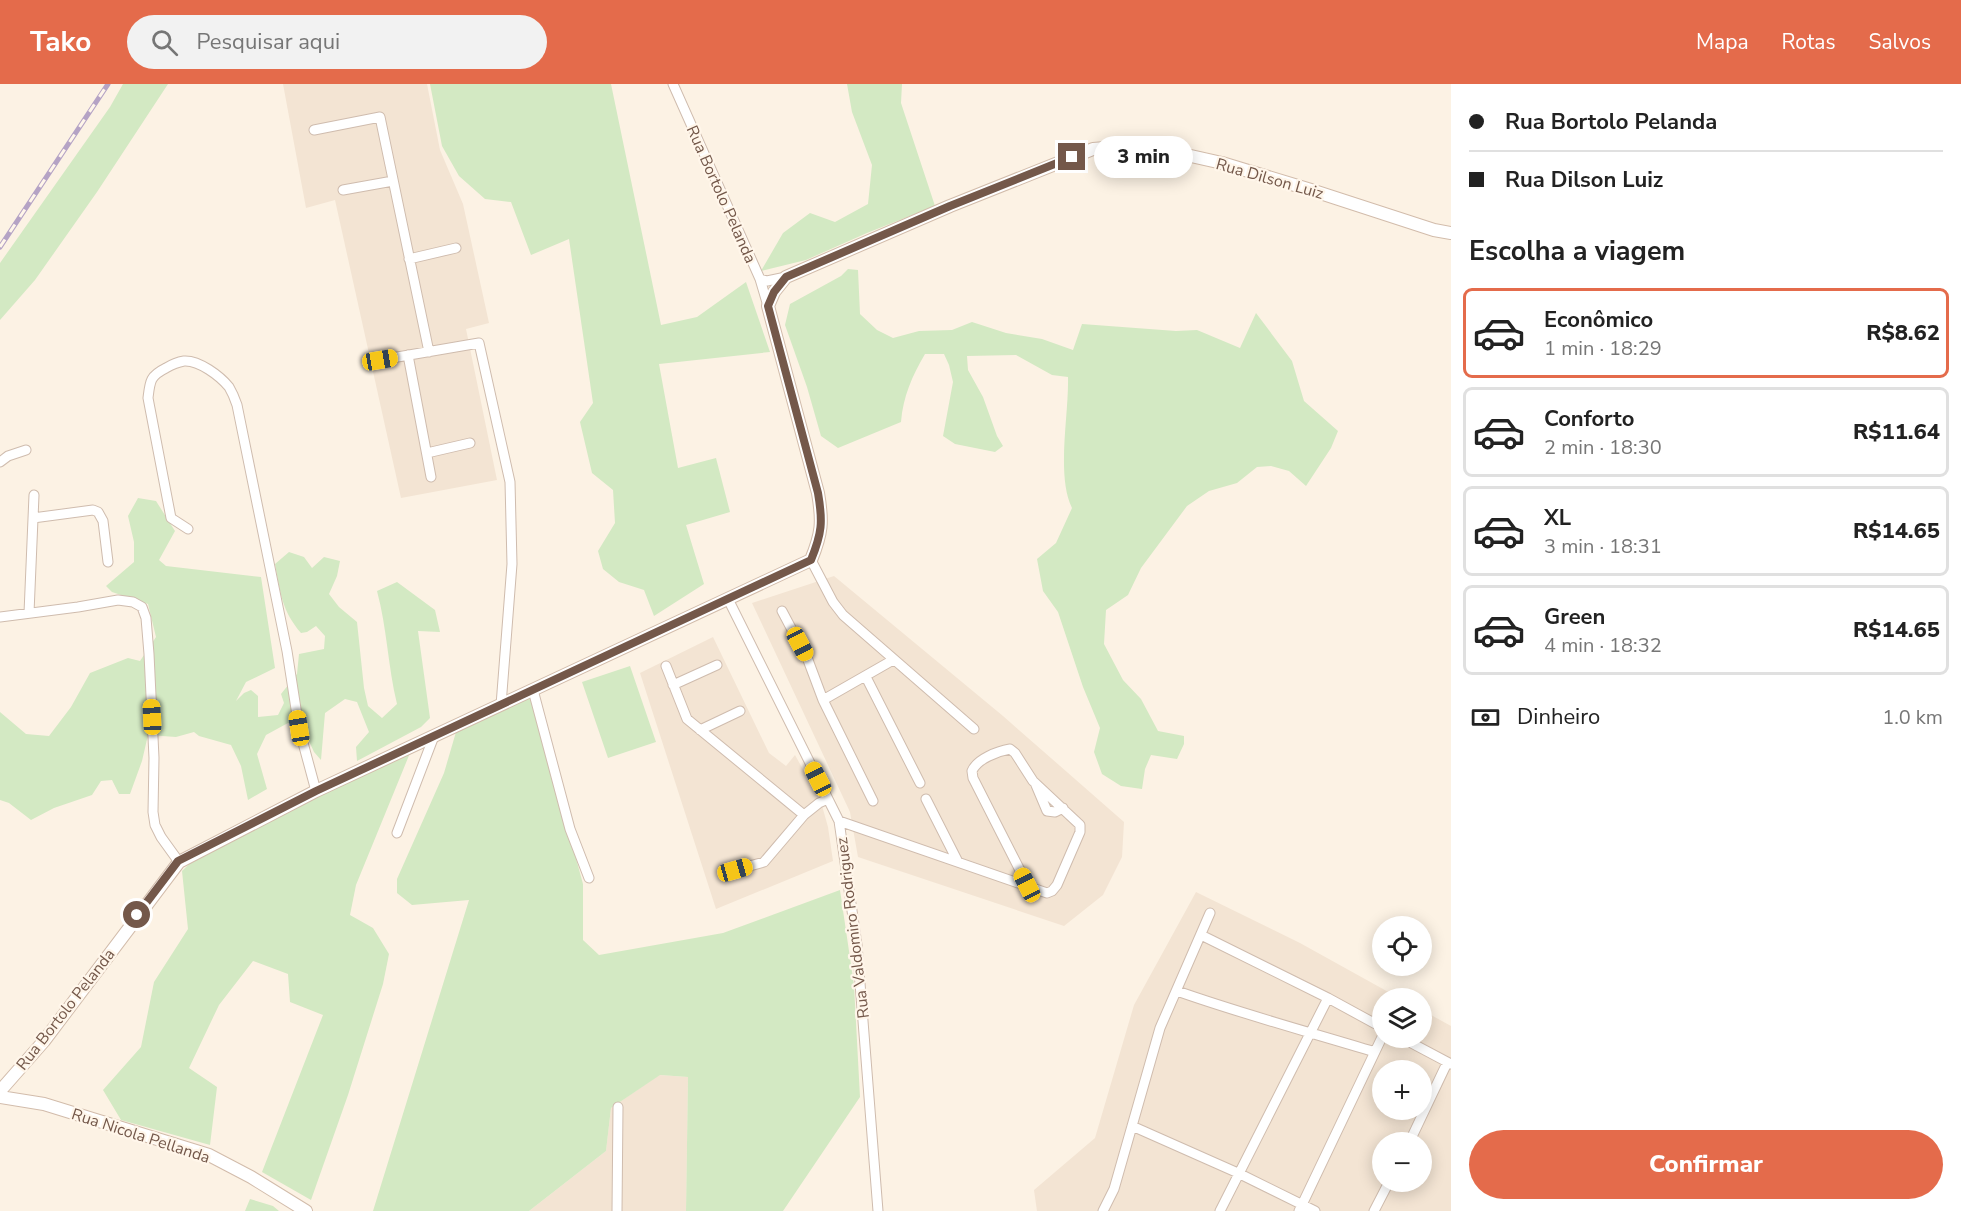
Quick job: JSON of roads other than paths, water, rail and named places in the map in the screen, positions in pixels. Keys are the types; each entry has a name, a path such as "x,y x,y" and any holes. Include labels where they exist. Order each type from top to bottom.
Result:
{"street":[{"name":"Rua Bortolo Pelanda","path":"0,1091 44,1041 178,861 316,791 811,560 823,520 820,502 768,306 760,279 673,84"},
{"path":"314,130 380,117 429,352"},
{"name":"Rua Dilson Luiz","path":"786,277 950,206 1093,149 1142,145 1222,163 1434,230 1451,233"},
{"path":"343,190 393,181"},
{"path":"409,259 456,248"},
{"path":"760,279 775,280 786,277"},
{"path":"768,306 774,292 786,277"},
{"path":"380,360 479,343 510,482 512,564 501,705"},
{"path":"408,355 430,477"},
{"path":"188,529 171,518 148,398 154,374 184,361 199,364 219,378 229,387 237,405 287,651 299,728 316,791"},
{"path":"427,453 470,443"},
{"path":"0,462 8,456 26,450"},
{"path":"29,613 33,495"},
{"path":"33,518 93,510 98,512 103,521 108,562"},
{"path":"811,560 837,608 893,660 974,729"},
{"name":"Rua Valdomiro Rodriguez","path":"728,599 839,820 857,945 878,1211"},
{"path":"0,617 78,608 118,600 133,602 142,607 146,618 149,654 154,758 154,819 161,837 178,861"},
{"path":"782,610 808,660 823,700 873,801"},
{"path":"823,700 893,660"},
{"path":"673,685 717,664"},
{"path":"666,666 687,719 804,815"},
{"path":"866,676 920,783"},
{"path":"533,690 570,830 589,878"},
{"path":"700,730 740,711"},
{"path":"397,833 434,736"},
{"path":"839,820 1047,893 1055,888 1080,832 1079,822 1034,781 1010,749 979,762 972,768 974,778 1027,885"},
{"path":"735,870 764,862 804,815 828,799"},
{"path":"926,799 958,862"},
{"path":"1103,1211 1114,1189 1160,1028 1210,913"},
{"path":"1201,935 1372,1022"},
{"path":"1177,991 1242,1014 1375,1052"},
{"path":"1220,1211 1328,998"},
{"path":"1300,1208 1377,1048"},
{"path":"1415,1132 1449,1064 1420,1048"},
{"name":"Rua Nicola Pellanda","path":"0,1097 44,1104 209,1155 251,1177 306,1211"},
{"path":"617,1211 618,1107"},
{"path":"1132,1126 1238,1173 1300,1208 1315,1211"},
{"path":"1374,1211 1384,1192"}],"railway":[{"path":"0,247 108,84"}]}
